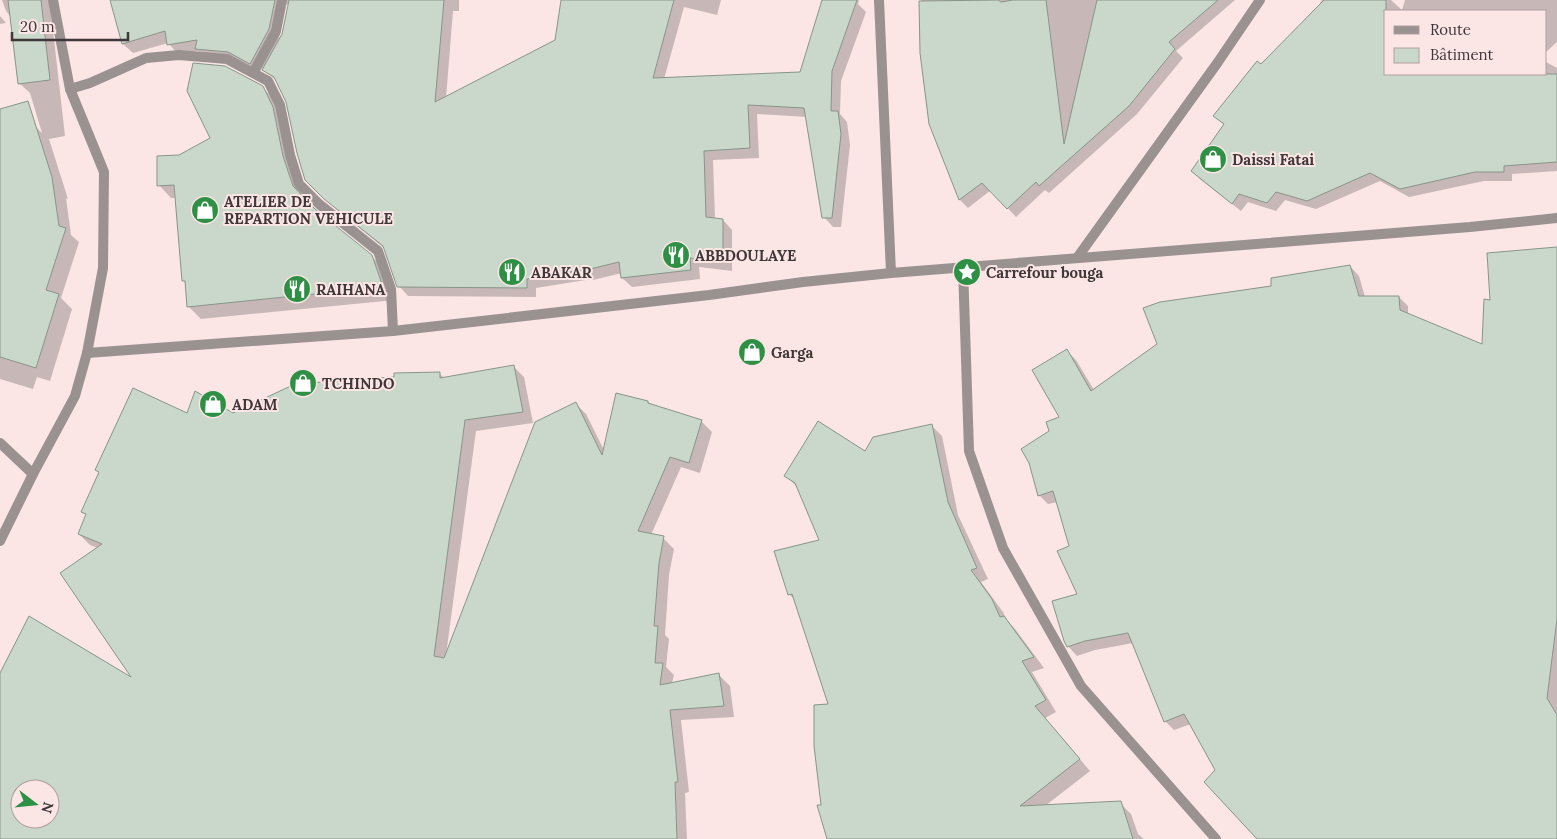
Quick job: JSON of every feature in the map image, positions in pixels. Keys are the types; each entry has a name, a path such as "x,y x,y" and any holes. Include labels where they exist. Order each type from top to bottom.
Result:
{"street":[{"path":"0,541 75,396 87,353 103,268 104,172 70,89 53,0"},
{"path":"253,73 276,31 282,0"},
{"path":"879,0 891,273"},
{"path":"1077,258 1218,62 1260,0"},
{"path":"70,89 90,83 146,58 179,55 227,59 268,81 280,105 290,154 299,184 319,204 378,252 391,289 393,331"},
{"path":"87,353 393,331 709,296 803,282 891,273 1470,227 1557,218"},
{"path":"963,267 969,451 1003,548 1081,686 1216,839"},
{"path":"0,443 33,474"}],"building":[{"path":"8,0 41,0 50,80 18,84"},
{"path":"110,0 275,0 269,29 250,64 228,52 195,49 197,40 167,45 165,31 122,44"},
{"path":"289,0 444,0 435,102 555,40 561,0 674,0 653,78 800,72 822,0 857,0 832,71 831,111 838,111 841,134 832,218 822,218 804,108 748,105 750,148 704,151 706,217 723,219 723,262 690,258 691,270 621,278 619,262 582,271 527,279 527,288 397,287 383,246 324,199 305,180 286,102 274,77 262,70 282,34"},
{"path":"998,0 1001,2 1046,0 1064,144 1097,0 1218,0 1169,42 1175,49 1129,106 1039,186 1036,182 1007,209 982,183 959,200 929,124 920,53 919,1"},
{"path":"1324,0 1386,0 1386,10 1384,10 1384,75 1557,74 1557,162 1504,166 1504,172 1475,172 1400,189 1370,173 1307,201 1276,192 1267,203 1239,194 1232,204 1191,171 1224,124 1213,116 1257,61 1261,64"},
{"path":"193,63 225,66 263,86 273,107 283,156 293,186 315,209 372,255 383,287 187,307 185,281 182,281 174,185 157,186 157,156 179,155 210,138 187,91"},
{"path":"28,101 52,177 59,226 66,228 46,290 59,294 36,368 0,357 0,109"},
{"path":"1557,247 1557,619 1547,698 1557,715 1557,839 1257,839 1204,782 1215,770 1184,714 1164,722 1128,633 1085,641 1067,647 1064,641 1052,601 1077,594 1057,551 1069,546 1053,491 1038,496 1029,463 1021,449 1049,431 1046,422 1059,417 1032,370 1067,349 1091,391 1157,344 1143,308 1160,302 1271,286 1271,278 1350,265 1359,296 1399,296 1400,310 1482,344 1484,299 1490,300 1487,253"},
{"path":"514,365 523,412 465,420 434,656 444,658 535,422 576,402 602,455 616,393 648,401 648,403 702,420 689,463 670,457 638,531 664,536 659,563 654,626 658,626 655,663 663,663 660,685 719,673 724,706 670,710 678,782 675,782 677,839 0,839 0,673 29,616 131,677 60,573 102,544 78,534 86,514 81,512 99,472 95,470 133,388 187,413 195,391 233,413 295,384 394,377 394,373 440,372 440,378"},
{"path":"818,421 865,451 873,437 932,424 948,502 977,568 971,570 992,599 1000,617 1004,616 1034,657 1022,661 1046,700 1035,706 1080,759 1020,806 1121,801 1133,839 827,839 817,805 821,805 814,746 814,705 828,704 792,594 788,595 774,551 819,540 795,483 784,476"}],"place":[{"name":"Daissi Fatai","path":"1213,159"},
{"name":"ATELIER DE REPARTION VEHICULE","path":"205,210"},
{"name":"ABBDOULAYE","path":"676,255"},
{"name":"ABAKAR","path":"512,272"},
{"name":"Carrefour bouga","path":"967,272"},
{"name":"RAIHANA","path":"297,289"},
{"name":"Garga","path":"752,352"},
{"name":"TCHINDO","path":"303,383"},
{"name":"ADAM","path":"213,404"}]}
